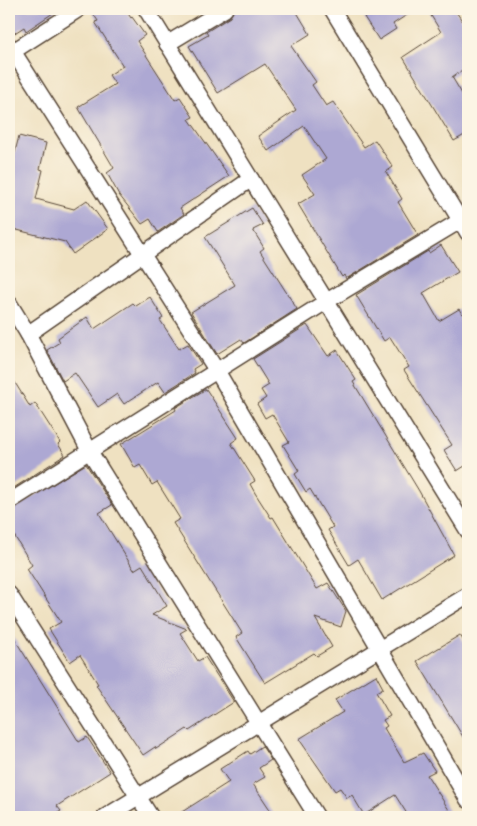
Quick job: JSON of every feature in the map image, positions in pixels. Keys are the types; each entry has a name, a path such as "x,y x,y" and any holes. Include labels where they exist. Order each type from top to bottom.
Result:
{"street":[{"path":"79,9 10,50 217,371 468,800"},
{"path":"146,9 468,531"},
{"path":"167,44 225,9"},
{"path":"9,502 326,301 466,223 332,9"},
{"path":"28,334 251,179"},
{"path":"9,303 28,334 90,452 318,817"},
{"path":"9,594 151,817"},
{"path":"104,817 468,595"}],"building":[{"path":"9,9 59,9 26,31 24,27 10,36"},
{"path":"90,9 125,9 132,17 145,35 137,41 175,100 180,97 193,117 189,119 229,176 180,208 184,214 158,232 150,219 142,224 119,195 107,173 114,168 78,107 115,84 109,75 123,66 95,22 98,21"},
{"path":"234,9 295,9 310,34 291,46 316,82 312,85 326,106 333,102 364,147 375,140 393,167 386,172 402,199 398,202 418,235 346,279 344,275 342,277 298,204 315,194 302,175 326,159 304,126 268,151 258,136 296,110 265,64 218,93 189,46 208,35 206,32 230,17"},
{"path":"376,9 416,9 393,24 396,29 379,40 364,17"},
{"path":"427,9 454,9 468,29 468,66 452,77 468,104 468,133 454,141 403,57 441,32"},
{"path":"19,136 46,143 40,169 43,170 36,199 74,209 87,200 108,229 73,254 65,242 9,228 9,176"},
{"path":"252,208 263,225 253,230 264,248 260,251 297,309 244,343 241,339 217,354 191,312 235,285 205,237"},
{"path":"441,245 458,272 423,293 439,321 459,309 462,314 468,310 468,464 457,471 444,450 452,445 404,370 409,367 390,337 384,341 356,295"},
{"path":"150,297 163,318 160,320 179,349 188,344 201,364 193,369 195,373 165,392 158,382 124,404 117,394 98,407 75,373 63,381 47,350 60,342 58,338 87,317 94,329 133,303 136,306"},
{"path":"307,325 328,356 337,350 356,380 353,382 419,491 454,555 382,600 358,559 349,565 328,530 333,527 310,489 306,492 295,474 299,471 283,445 289,442 272,414 265,418 257,404 266,398 261,390 269,385 253,359"},
{"path":"9,373 30,407 35,403 60,442 58,444 65,455 9,491"},
{"path":"206,389 238,438 231,443 255,481 250,484 255,493 271,518 273,517 317,589 328,583 346,611 341,627 315,618 332,647 317,656 314,653 265,683 236,637 242,633 173,523 180,519 157,482 152,485 140,465 135,468 121,444"},
{"path":"86,464 112,505 99,513 134,570 142,565 167,606 152,615 187,629 180,633 198,661 205,657 234,702 189,731 187,729 143,755 96,685 98,684 80,655 70,662 49,629 61,622 27,569 32,565 9,527 9,511"},
{"path":"9,630 79,742 87,737 110,772 57,806 61,811 51,817 9,817"},
{"path":"460,635 468,648 468,745 417,661"},
{"path":"376,675 383,688 376,692 390,716 383,720 387,726 384,728 404,762 423,753 435,771 427,775 449,810 446,812 449,817 409,817 395,795 364,815 352,795 347,798 340,788 335,791 299,739 343,712 335,700"},
{"path":"262,746 271,760 259,768 265,777 253,784 275,817 174,817 229,782 220,769 248,751 250,754"}]}
